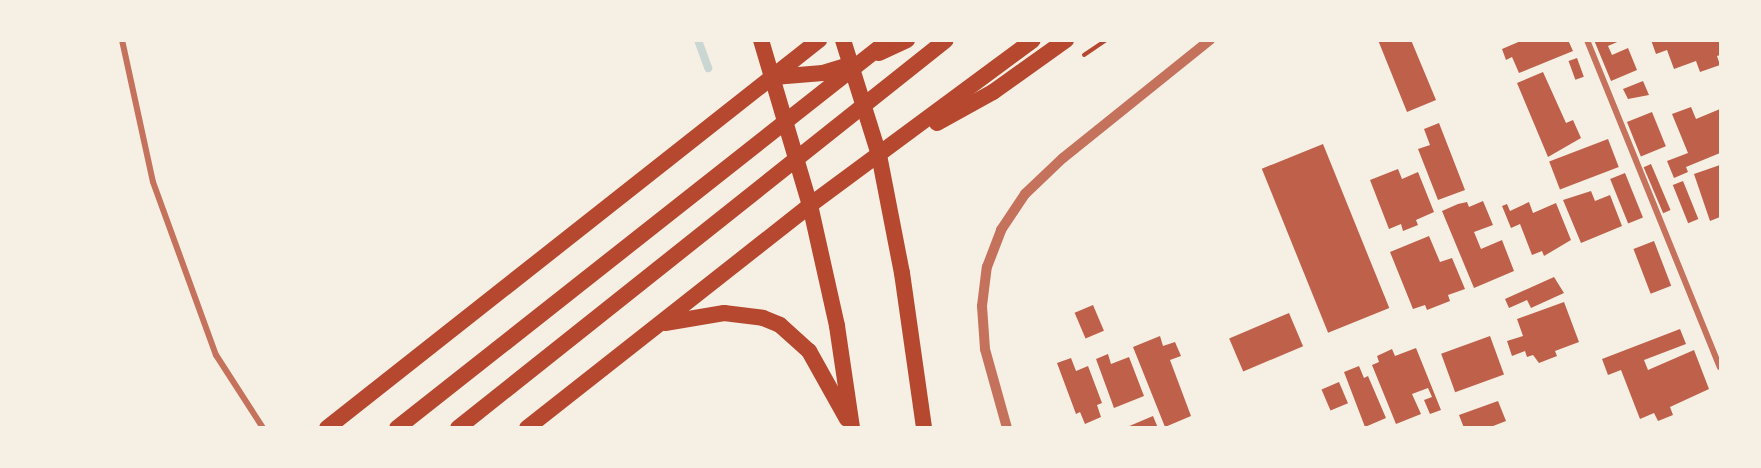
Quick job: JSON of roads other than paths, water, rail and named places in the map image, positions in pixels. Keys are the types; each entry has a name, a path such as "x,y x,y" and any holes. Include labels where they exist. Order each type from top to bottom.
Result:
{"highway":[{"path":"761,40 774,77 810,205 837,326 852,427"},
{"path":"327,428 819,40"},
{"path":"843,40 879,155 902,273 924,428"},
{"path":"397,428 889,40"},
{"path":"774,77 823,73 851,65 907,40"},
{"path":"458,428 946,40"},
{"path":"527,428 810,205 1033,40"},
{"path":"879,155 993,92 1066,40"},
{"path":"655,327 702,314 724,313 763,318 780,325 808,351 852,427"}],"street":[{"path":"122,40 153,182 216,355 263,428"},
{"path":"1007,428 985,349 982,306 987,267 1001,230 1025,194 1063,158 1210,40"},
{"path":"1587,40 1720,367"}],"waterway":[{"path":"698,40 708,68"}]}
